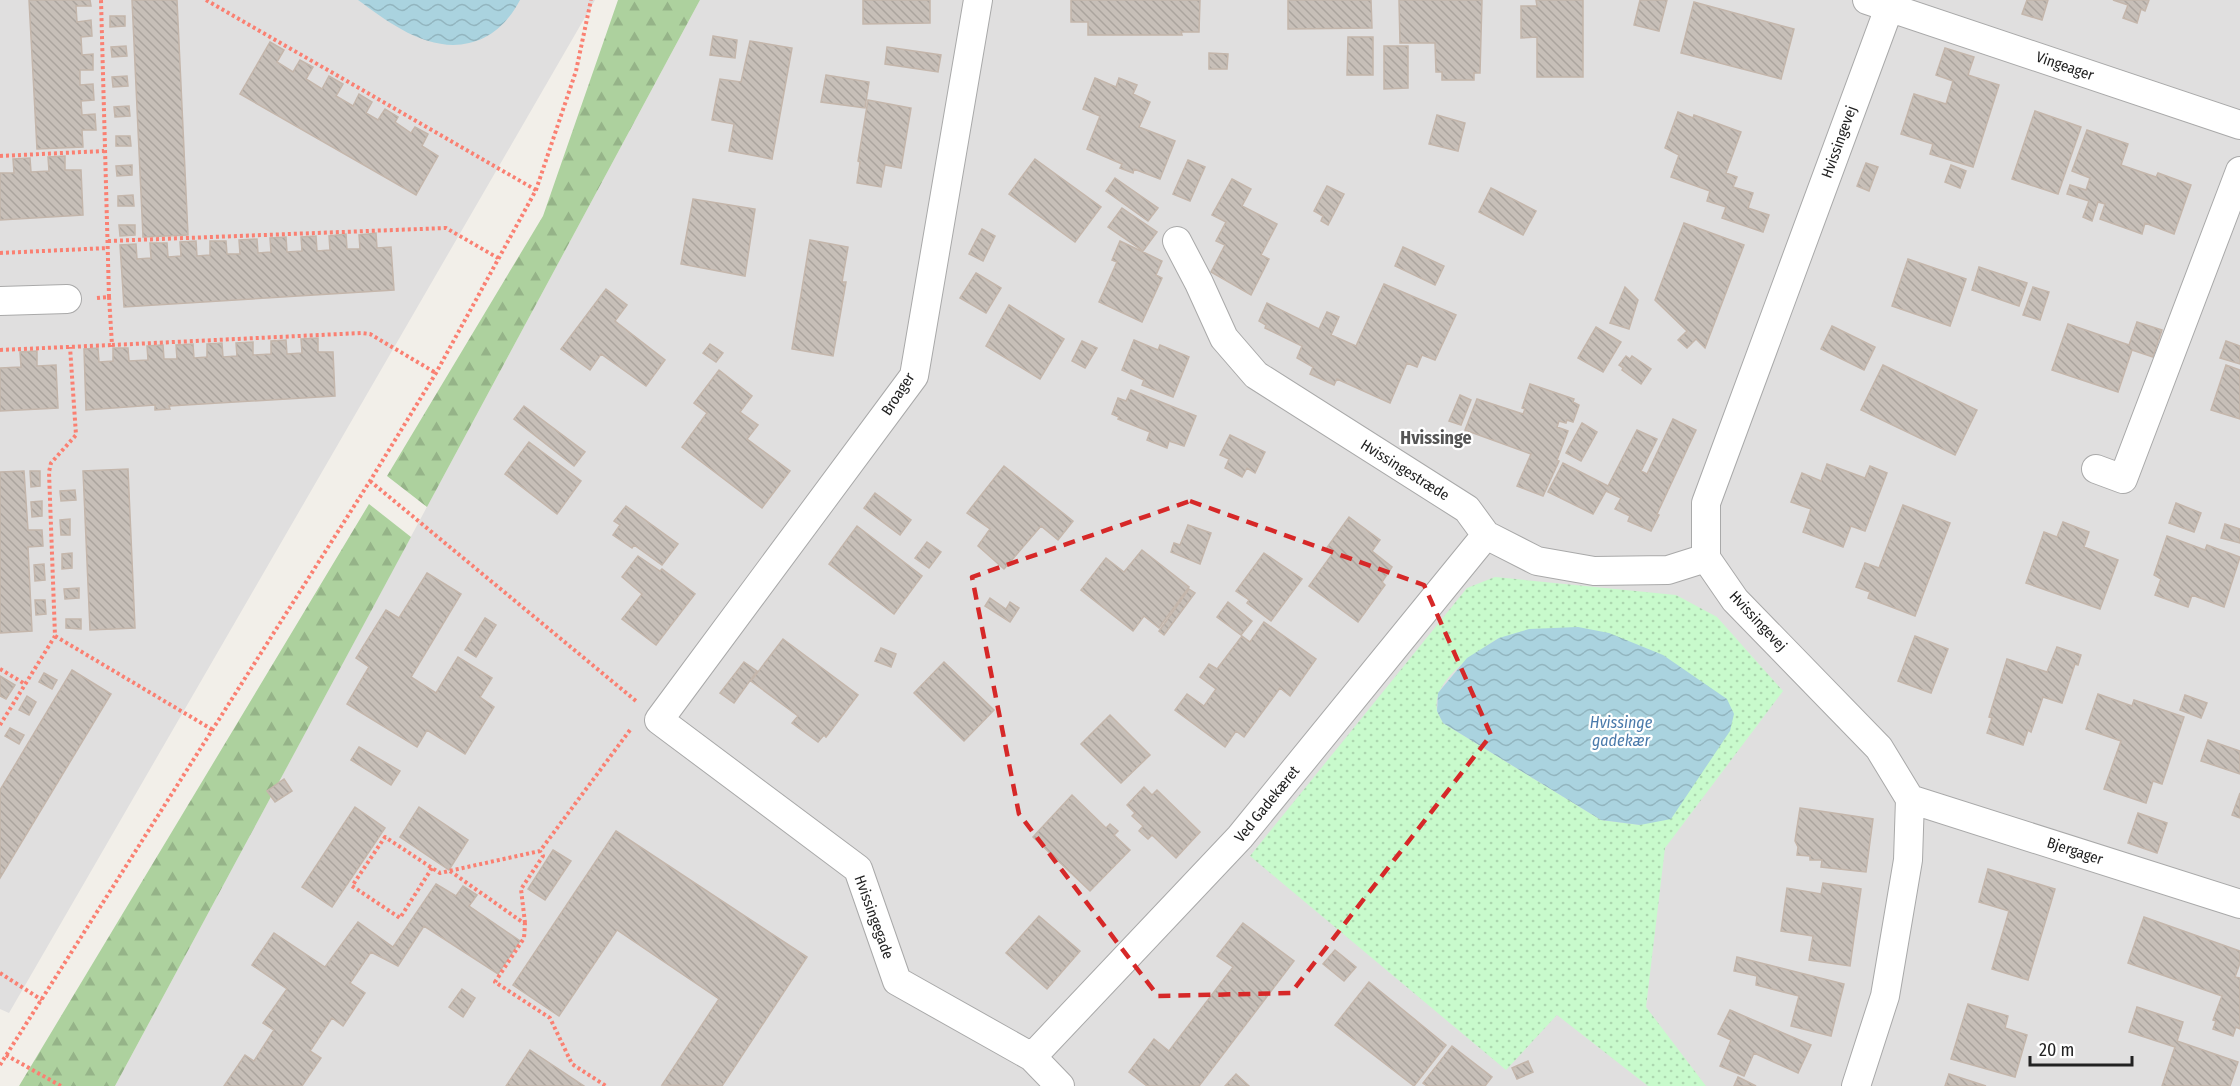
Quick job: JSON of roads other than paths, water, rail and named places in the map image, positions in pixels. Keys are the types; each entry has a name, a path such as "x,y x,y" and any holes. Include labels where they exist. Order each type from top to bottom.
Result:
{"street":[{"name":"Broager","path":"659,720 914,376 978,0"},
{"name":"Vingeager","path":"1883,2 2240,125"},
{"name":"Hvissingevej","path":"1883,2 1706,502 1706,558 1735,600 1880,748 1910,799"},
{"path":"2096,470 2123,479 2240,171"},
{"name":"Hvissingestræde","path":"1177,241 1224,338 1256,375 1467,509 1485,535 1537,561 1594,571 1668,570 1706,558"},
{"path":"0,302 67,299"},
{"name":"Ved Gadekæret","path":"1032,1057 1240,837 1485,535"},
{"name":"Hvissingegade","path":"659,720 858,869 897,981 1032,1057 1060,1086"},
{"path":"1856,1086 1885,996 1908,860 1910,799"},
{"name":"Bjergager","path":"1910,799 2240,904"}],"water":[{"path":"358,0 520,0 509,17 497,29 483,38 452,45 418,38"},
{"name":"Hvissinge gadekær","path":"1578,627 1609,633 1663,655 1727,699 1734,714 1730,731 1671,819 1640,825 1601,820 1443,723 1437,711 1438,693 1467,658 1499,638 1529,629"}],"district":[{"name":"Hvissinge","path":"1436,438"}]}
